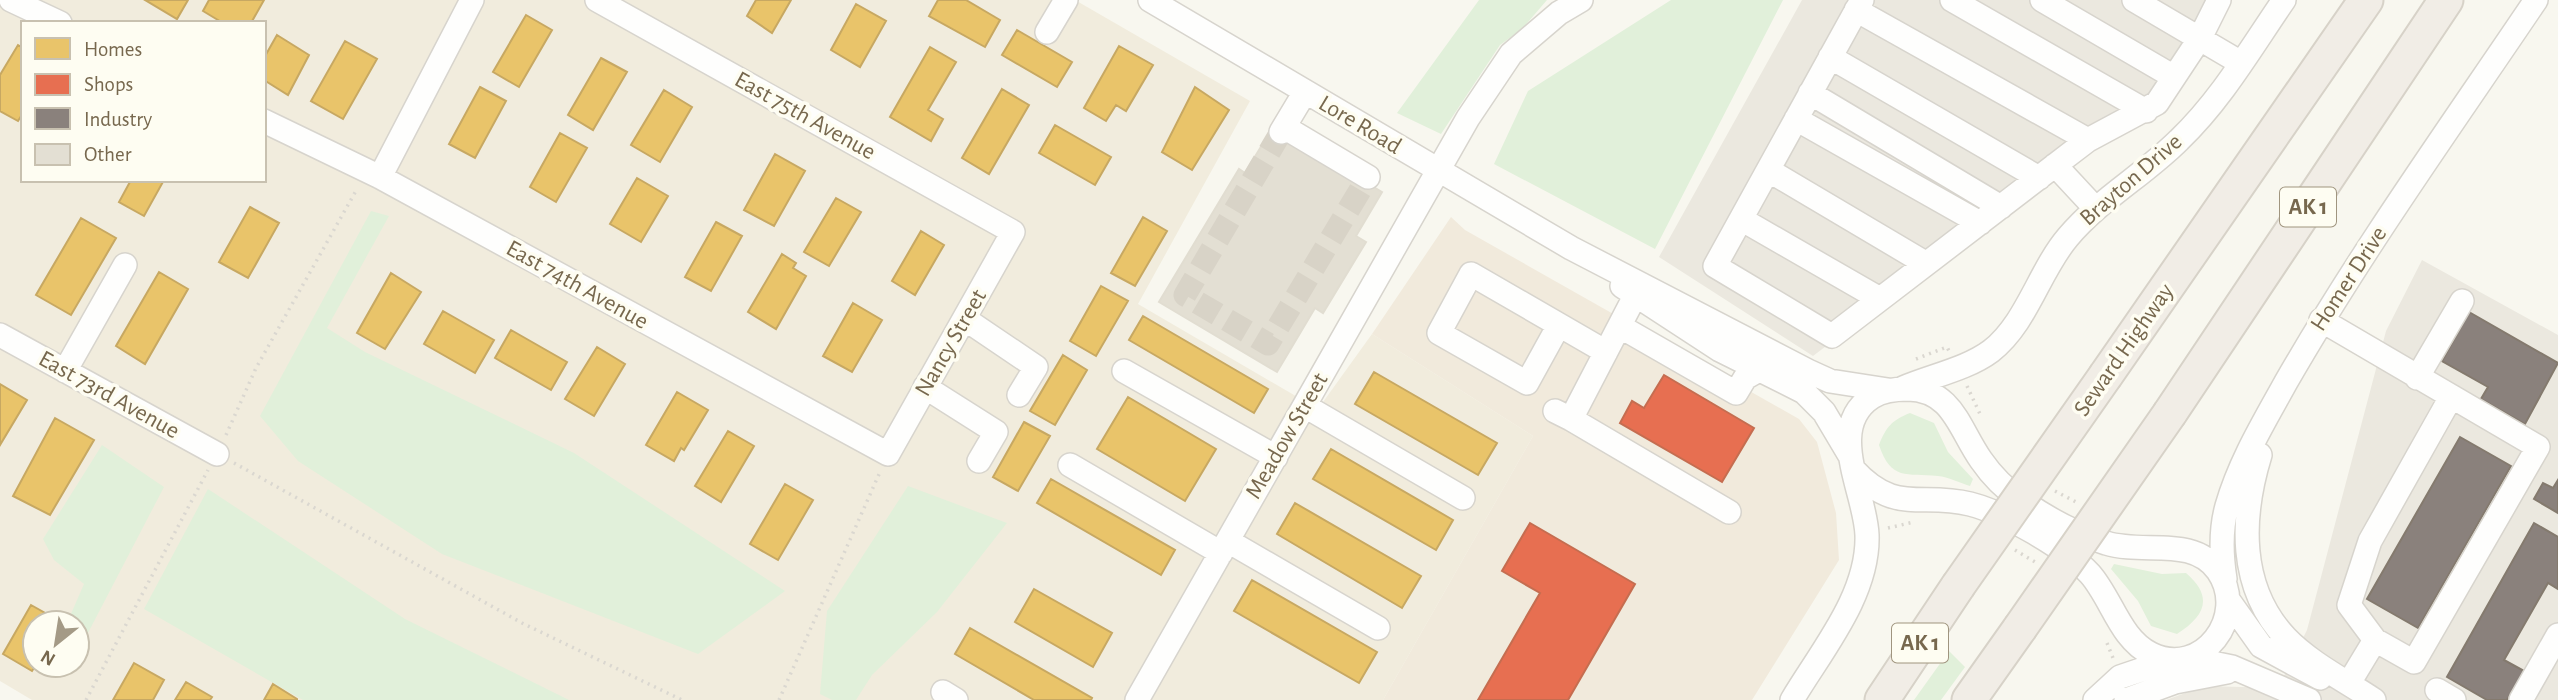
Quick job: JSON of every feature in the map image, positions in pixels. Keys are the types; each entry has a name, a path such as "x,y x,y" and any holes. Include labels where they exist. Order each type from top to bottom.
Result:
{"highway":[{"name":"Seward Highway","path":"1882,700 1958,586 2366,0"},
{"name":"AK 1","path":"1969,700 2170,413 2445,0"}],"street":[{"path":"11,0 56,21"},
{"path":"380,177 472,0"},
{"name":"East 75th Avenue","path":"597,0 1013,232"},
{"path":"1046,32 1066,0"},
{"name":"Lore Road","path":"1150,0 1437,172 1571,248 1808,371 1830,381 1933,394 1950,406 1988,469 2022,501 2055,520 2109,544 2140,549 2178,548 2198,553 2212,563 2256,642 2266,650 2368,700"},
{"name":"Meadow Street","path":"1137,700 1468,118 1511,54 1559,13 1581,0"},
{"path":"1952,0 2146,111"},
{"path":"2042,0 2174,77"},
{"path":"2134,0 2241,62"},
{"path":"2088,140 1859,5 1715,266 1832,336 2088,140 2157,103 2200,38 2219,0"},
{"name":"Brayton Drive","path":"1894,390 1979,359 1998,345 2012,327 2055,253 2095,208 2182,138 2208,109 2284,0"},
{"name":"Homer Drive","path":"2227,592 2220,546 2227,506 2253,440 2321,320 2536,0"},
{"path":"1830,57 2047,171 2095,208"},
{"path":"1305,92 1283,130 1366,179 1388,142"},
{"path":"1810,93 2001,207"},
{"path":"1796,119 1980,223"},
{"name":"East 74th Avenue","path":"266,122 380,177 888,454"},
{"path":"1768,170 1926,263"},
{"path":"1741,219 1880,299"},
{"name":"Nancy Street","path":"888,454 1013,232"},
{"name":"Lore Road","path":"1571,248 1635,296 1703,340 1812,399 1851,461"},
{"path":"65,371 125,265"},
{"path":"1559,325 1527,383 1439,332 1471,274 1606,352"},
{"path":"1635,296 1606,352 1563,415 1729,512"},
{"path":"2417,378 2462,301"},
{"path":"965,319 1036,367 1019,395"},
{"path":"2321,320 2538,447 2414,662 2375,640 2349,605 2370,541 2451,397"},
{"path":"1620,327 1736,393 1745,377 1759,370"},
{"name":"East 73rd Avenue","path":"0,335 217,454"},
{"path":"1124,372 1276,457"},
{"path":"2286,383 2248,502 2246,534 2249,564 2258,594 2275,625 2300,651 2374,700"},
{"path":"925,387 996,432 979,461"},
{"path":"1792,700 1854,596 1864,564 1866,522 1851,461 1850,434 1859,412 1871,397 1894,390"},
{"path":"1305,406 1463,498"},
{"path":"1851,461 1867,483 1895,498 1968,504 1988,510 2048,543 2084,567 2098,583 2134,642 2152,654 2246,673 2309,700"},
{"path":"1070,465 1378,628"},
{"path":"2095,700 2120,677 2180,659 2215,642 2224,626 2227,592"},
{"path":"2521,700 2558,635"},
{"path":"2349,683 2375,640"},
{"path":"2126,700 2193,677 2213,673 2246,673"}],"path":[{"path":"1909,361 1947,347 1950,354"},
{"path":"1965,382 1982,419"},
{"path":"217,454 522,623 682,700"},
{"path":"779,700 888,454"},
{"path":"2046,486 2082,505"},
{"path":"1882,528 1922,521"},
{"path":"2006,544 2040,566"},
{"path":"2103,634 2114,669"}],"shaded area":[{"path":"0,0 1075,0 1250,101 1138,304 1318,409 1372,334 1533,436 1383,700 32,700 0,681"},
{"path":"1802,0 2220,0 2155,97 1813,356 1659,257"},
{"path":"1451,217 1465,230 1799,419 1817,442 1836,513 1839,560 1752,700 1383,700 1533,436 1372,334"},
{"path":"2422,260 2558,335 2558,700 2166,700 2205,686 2278,688 2307,630 2386,331"}],"green space":[{"path":"1479,0 1547,0 1522,29 1500,45 1441,134 1397,113"},
{"path":"1671,0 1783,0 1655,249 1494,164 1528,91"},
{"path":"371,211 389,216 327,328 365,352 574,453 785,591 698,654 442,554 298,461 260,416"},
{"path":"1910,413 1934,423 1948,452 1973,479 1970,486 1942,477 1901,473 1889,465 1879,445 1890,425"},
{"path":"102,445 164,487 91,627 91,609 73,609 84,584 54,560 43,539"},
{"path":"908,486 1007,523 937,612 872,675 856,700 832,700 820,694 827,611"},
{"path":"208,489 405,619 569,700 303,700 144,609"},
{"path":"2114,564 2162,574 2186,573 2195,582 2203,598 2200,613 2177,634 2151,626 2138,601 2111,569"},
{"path":"1949,651 1965,667 1941,700 1914,700"}],"building: Homes":[{"path":"145,0 188,0 177,19"},
{"path":"209,0 264,0 252,21 220,21 203,11"},
{"path":"756,0 791,0 772,33 747,16"},
{"path":"938,0 966,0 1000,20 985,47 929,16"},
{"path":"856,4 886,21 860,67 831,50"},
{"path":"526,15 552,30 519,87 493,72"},
{"path":"1017,30 1072,62 1057,87 1002,55"},
{"path":"277,35 309,55 288,95 266,81 266,54"},
{"path":"345,41 377,59 343,119 311,101"},
{"path":"18,45 21,47 21,116 18,121 0,111 0,75"},
{"path":"1119,46 1153,65 1126,111 1116,105 1106,121 1084,108"},
{"path":"930,47 956,62 928,110 943,119 931,141 890,117"},
{"path":"601,58 627,72 593,130 568,115"},
{"path":"480,87 506,101 475,158 449,144"},
{"path":"1195,87 1229,110 1192,170 1162,152"},
{"path":"1002,89 1029,105 989,174 962,158"},
{"path":"664,90 692,107 660,162 631,145"},
{"path":"1055,125 1111,157 1095,185 1039,153"},
{"path":"560,133 587,148 556,202 530,187"},
{"path":"775,154 805,171 774,226 744,210"},
{"path":"637,178 668,196 641,242 610,224"},
{"path":"130,182 163,182 144,216 119,202"},
{"path":"836,198 861,212 829,266 804,252"},
{"path":"250,207 279,223 248,278 219,262"},
{"path":"1143,217 1167,231 1135,286 1111,273"},
{"path":"81,218 116,238 71,315 36,295"},
{"path":"716,222 742,236 711,291 685,277"},
{"path":"921,231 944,245 915,295 892,281"},
{"path":"782,254 796,263 793,268 806,276 776,329 748,312"},
{"path":"159,272 188,289 145,364 116,346"},
{"path":"391,273 421,292 385,349 357,333"},
{"path":"1101,286 1128,301 1096,356 1070,341"},
{"path":"853,303 882,320 852,372 823,356"},
{"path":"443,311 494,340 475,373 424,344"},
{"path":"1143,316 1268,389 1254,413 1129,340"},
{"path":"511,330 567,362 551,390 495,358"},
{"path":"597,347 625,364 594,416 565,399"},
{"path":"1063,355 1087,370 1055,425 1030,411"},
{"path":"1374,372 1497,443 1478,475 1355,404"},
{"path":"0,384 27,400 0,445"},
{"path":"677,392 708,410 684,450 681,448 674,461 646,445"},
{"path":"1128,397 1216,449 1185,501 1097,449"},
{"path":"55,418 94,440 50,515 13,496"},
{"path":"1024,422 1050,436 1018,491 993,477"},
{"path":"728,431 754,446 721,502 695,486"},
{"path":"1331,449 1453,520 1436,550 1313,479"},
{"path":"1051,479 1175,550 1161,575 1037,503"},
{"path":"785,484 813,500 778,560 750,544"},
{"path":"1295,503 1421,576 1402,608 1277,534"},
{"path":"1252,580 1377,652 1359,683 1234,611"},
{"path":"1034,589 1112,633 1093,667 1015,622"},
{"path":"21,622 21,665 3,654"},
{"path":"970,628 1092,698 1091,700 1034,700 955,654"},
{"path":"134,663 164,680 153,700 113,700"},
{"path":"186,682 212,697 210,700 175,700"},
{"path":"273,684 297,699 297,700 264,700"}],"building: Shops":[{"path":"1664,375 1754,428 1722,482 1620,423 1632,401 1644,408"},
{"path":"1530,523 1635,584 1568,700 1478,700 1540,593 1502,571"}],"building: Industry":[{"path":"2469,312 2558,363 2525,424 2481,399 2488,387 2442,361"},
{"path":"2460,437 2511,466 2418,628 2367,599"},
{"path":"2558,480 2558,513 2534,499 2543,483 2553,488"},
{"path":"2534,523 2558,537 2558,589 2548,583 2504,660 2524,671 2507,700 2487,700 2447,677"}],"building: Other":[{"path":"1273,127 1382,192 1356,236 1366,242 1323,313 1315,308 1277,372 1159,302 1239,169 1245,173"}],"tunnel":[{"path":"1281,132 1185,295 1268,344 1365,182"}]}
